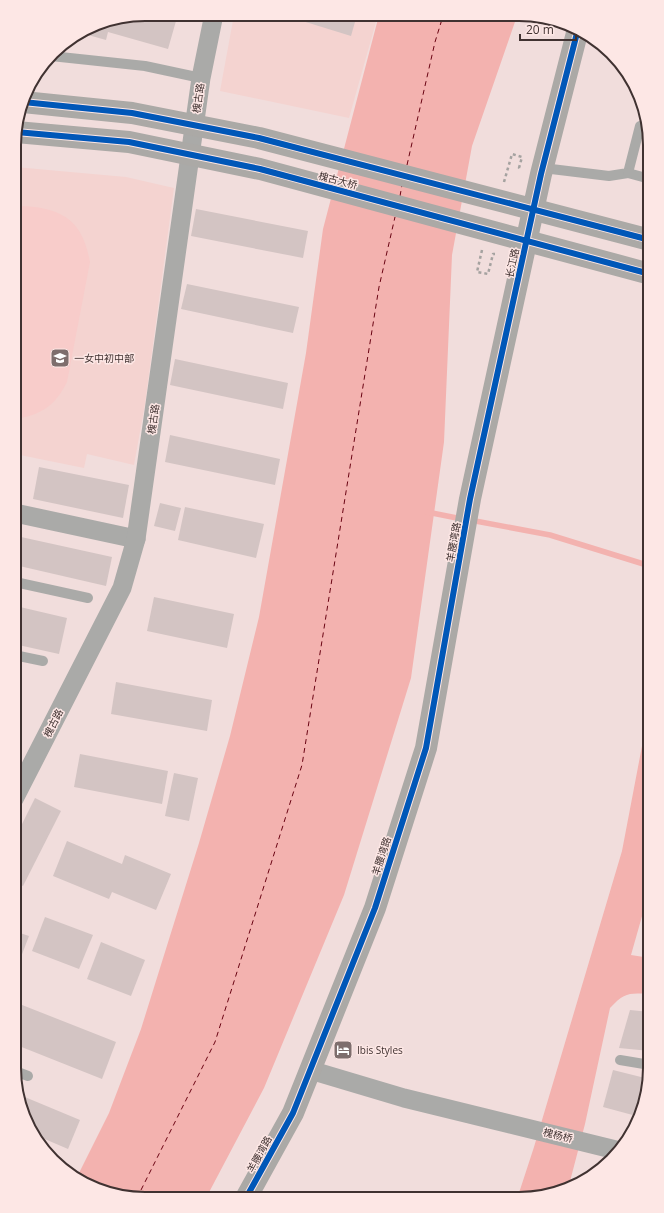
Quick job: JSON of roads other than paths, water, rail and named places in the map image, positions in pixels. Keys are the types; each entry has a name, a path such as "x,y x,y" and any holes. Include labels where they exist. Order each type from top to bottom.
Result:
{"main road":[{"name":"长江路","path":"470,499 542,171 576,35"},
{"name":"槐古大桥","path":"29,103 132,113 259,138 643,238"},
{"name":"槐古大桥","path":"22,133 129,142 260,169 643,272"},
{"name":"羊腰湾路","path":"249,1192 293,1113 375,908 426,748 470,499"}],"street":[{"name":"槐古路","path":"21,785 122,588 136,539 201,78 213,21"},
{"path":"21,514 136,539"},
{"name":"槐杨桥","path":"310,1070 404,1098 613,1148"}],"lane":[{"path":"58,57 145,66 201,78"},
{"path":"628,173 640,126 642,126"},
{"path":"542,171 609,176 628,173 643,177"},
{"path":"21,583 88,598"},
{"path":"21,656 43,661"},
{"path":"620,1060 643,1064"},
{"path":"21,1073 28,1076"}],"waterway":[{"path":"427,512 462,519"},
{"path":"470,520 550,535 643,564"}],"place":[{"name":"一女中初中部","path":"60,358"},
{"name":"Ibis Styles","path":"343,1050"}]}
